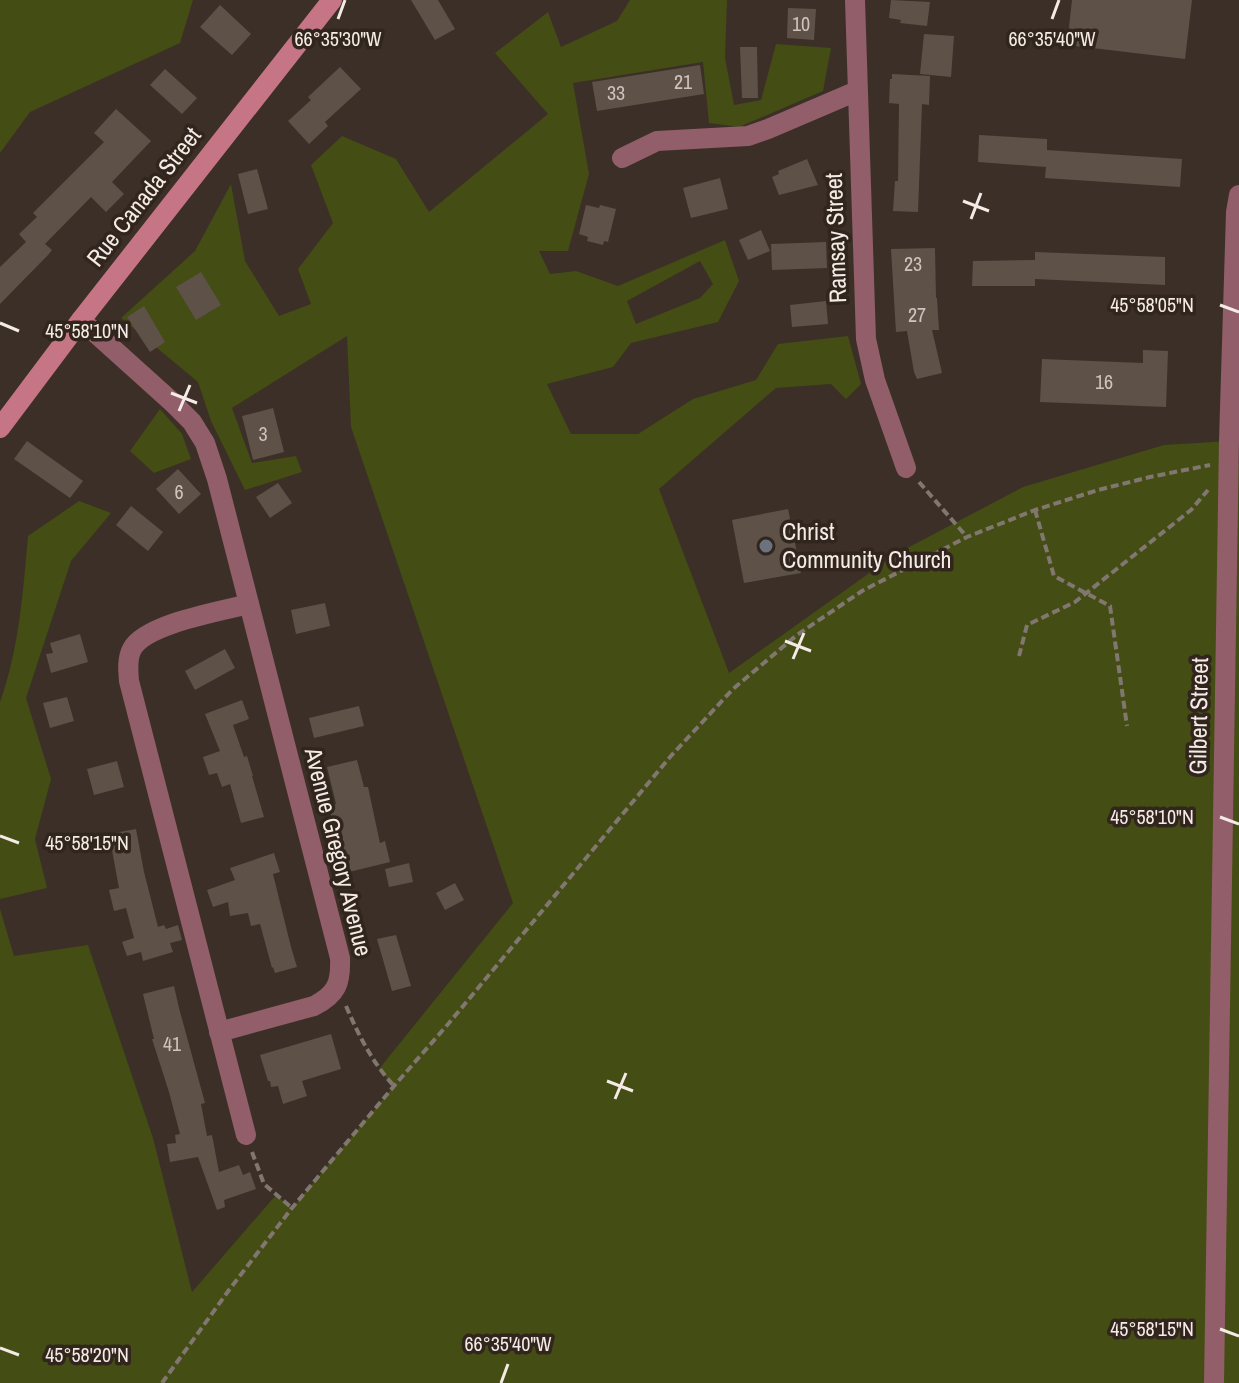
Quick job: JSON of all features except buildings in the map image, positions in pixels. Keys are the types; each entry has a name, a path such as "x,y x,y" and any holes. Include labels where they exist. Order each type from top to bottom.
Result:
{"main road":[{"name":"Rue Canada Street","path":"0,428 332,0"}],"street":[{"name":"Ramsay Street","path":"855,0 866,339 875,380 906,468"},
{"path":"622,158 657,141 748,136 857,91"},
{"name":"Gilbert Street","path":"1214,1383 1229,441 1239,195"},
{"name":"Avenue Gregory Avenue","path":"81,320 172,402 192,422 205,443 217,479 340,958 341,972 337,987 327,999 314,1006 219,1032"},
{"path":"246,1135 129,681 128,665 132,650 141,637 157,628 249,604"}],"path":[{"path":"162,1383 292,1208 670,757 733,689 797,635 862,591 967,537 1035,510 1150,477 1206,465 1230,464"},
{"path":"1019,656 1027,625 1087,593 1191,510 1230,464"},
{"path":"906,468 967,537"},
{"path":"1035,510 1054,576 1110,606 1127,726"},
{"path":"337,987 362,1043 394,1086"},
{"path":"246,1135 264,1184 292,1208"}],"green space":[{"path":"0,0 193,0 180,43 30,112 0,153"},
{"path":"630,0 727,0 725,58 734,105 761,100 776,44 831,48 823,91 739,127 709,123 703,62 573,83 589,174 568,251 539,251 550,274 576,271 618,286 725,240 739,281 718,322 631,343 613,367 547,384 571,434 638,434 693,399 756,380 778,344 848,336 861,384 846,399 831,384 776,388 659,489 729,673 896,554 1023,487 1164,445 1229,441 1230,464 1239,464 1239,1383 0,1383 0,909 14,956 88,945 153,1138 192,1292 276,1195 292,1208 394,1086 379,1069 513,903 351,427 347,336 232,408 252,463 296,456 302,472 245,490 211,421 198,382 121,318 195,251 231,184 245,261 279,316 311,304 298,269 333,223 311,165 342,136 396,159 429,212 548,114 495,53 548,12 561,47 617,21","holes":["700,261 713,284 700,298 636,324 627,301"]},
{"path":"160,409 182,434 191,459 154,473 130,451"},
{"path":"79,501 111,513 71,561 26,698 51,779 35,839 47,888 0,899 0,702 16,641 28,536"}],"place":[{"name":"Christ Community Church","path":"766,546"}]}
